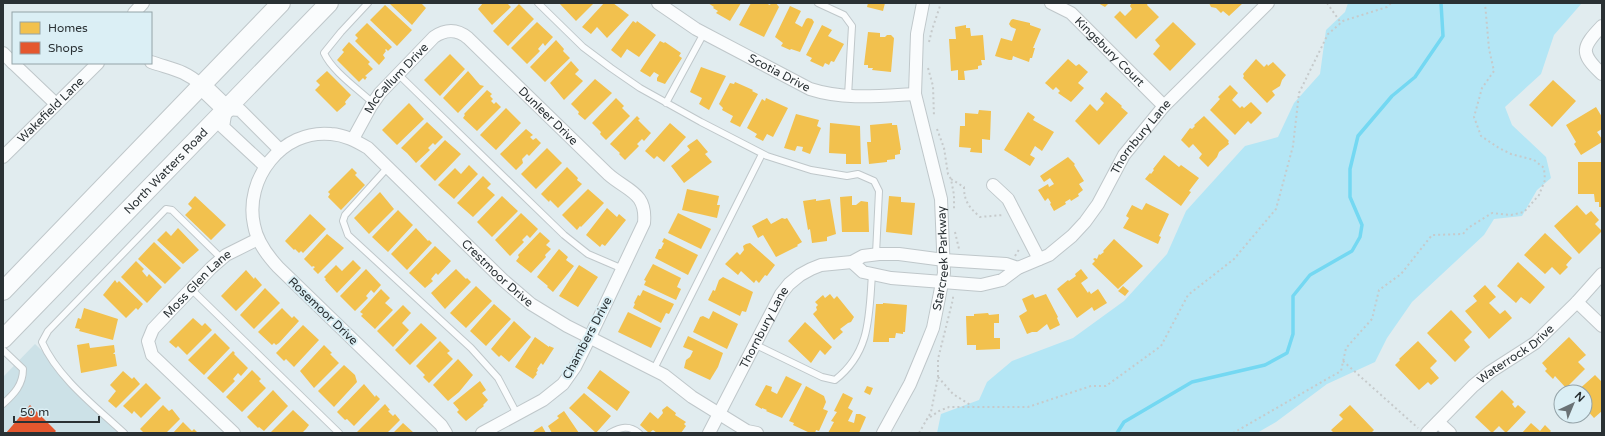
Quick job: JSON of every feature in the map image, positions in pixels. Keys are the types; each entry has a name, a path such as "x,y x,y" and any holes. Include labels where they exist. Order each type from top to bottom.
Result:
{"main road":[{"path":"3,291 281,3"},
{"name":"North Watters Road","path":"3,339 329,3"},
{"path":"201,85 226,109"}],"street":[{"path":"135,12 143,3"},
{"name":"Scotia Drive","path":"658,3 676,17 704,33 810,89 825,94 848,96 915,94"},
{"name":"Starcreek Parkway","path":"883,433 910,384 933,328 947,282 944,273 949,261 941,199 915,94 917,34 923,3"},
{"name":"Kingsbury Court","path":"1051,3 1071,13 1164,106"},
{"name":"Thornbury Lane","path":"709,433 780,294 800,275 822,265 852,262 863,256 876,254 899,254 949,261 1006,264 1039,259 1049,255 1086,222 1098,204 1124,155 1164,106 1268,3"},
{"path":"1602,26 1588,41 1586,51 1590,63 1602,74"},
{"name":"McCallum Drive","path":"353,139 373,103 398,74 434,36 440,32 451,30"},
{"name":"Dunleer Drive","path":"451,30 462,33 468,38 608,174 618,183 631,189 643,204"},
{"path":"3,53 12,62"},
{"path":"152,62 181,71 201,85"},
{"path":"14,64 56,104"},
{"name":"Wakefield Lane","path":"3,157 97,64"},
{"path":"265,166 223,126 226,109 240,110 280,150"},
{"name":"Crestmoor Drive","path":"265,166 280,150 298,139 318,134 331,134 353,139 368,148 516,292 548,316 654,369 692,397 751,432"},
{"name":"Rosemoor Drive","path":"265,166 254,192 252,214 258,239 266,254 442,425 446,433"},
{"path":"993,186 1008,199 1039,259"},
{"name":"Chambers Drive","path":"482,433 543,400 563,384 575,367 644,224 645,214 643,204"},
{"name":"Moss Glen Lane","path":"234,433 152,354 148,341 153,329 211,268 239,247 258,239"},
{"name":"Thornbury Lane","path":"852,262 863,272 891,278 981,285 1002,280 1016,263"},
{"name":"Waterrock Drive","path":"1427,433 1472,386 1490,372 1536,342 1577,302 1602,274"},
{"path":"1577,302 1602,326"},
{"path":"1438,422 1450,433"}],"lane":[{"path":"368,3 324,52 327,60 373,103"},
{"path":"538,3 583,47 640,88 762,154 811,170 846,176 858,174 874,181 878,191 876,254"},
{"path":"818,3 844,15 852,26 848,96"},
{"path":"666,103 704,33"},
{"path":"398,74 564,235 588,254 623,269"},
{"path":"654,369 762,154"},
{"path":"388,167 344,215 342,221 348,235 471,348 498,378 517,414"},
{"path":"124,433 70,383 46,352 42,342 48,331 166,209 172,210 222,259"},
{"path":"754,344 822,377 835,380 844,373 859,353 868,320 872,274"},
{"path":"191,289 339,433"},
{"path":"3,350 23,370 21,385 3,404"},
{"path":"610,433 623,427 633,428 639,433"}],"path":[{"path":"928,48 941,3"},
{"path":"1327,3 1341,23"},
{"path":"926,420 939,411 949,407 1028,407 1091,386 1106,386 1161,346 1188,295 1234,259 1276,209 1293,146 1300,93 1328,34 1343,21 1387,7 1391,3"},
{"path":"1233,433 1341,371 1346,348 1372,319 1379,290 1401,274 1432,234 1463,234 1468,228 1492,213 1511,215 1524,212 1539,195 1545,180 1544,168 1534,160 1510,154 1481,136 1474,117 1482,88 1494,71 1489,49 1485,3"},
{"path":"928,61 928,68 933,86 934,121"},
{"path":"936,128 944,148 948,174 951,179 954,195 954,216"},
{"path":"951,179 964,187 964,196 968,206 980,217 1004,215"},
{"path":"954,230 958,249 964,251"},
{"path":"949,261 958,244"},
{"path":"1016,263 1021,247"},
{"path":"919,433 931,412 938,377 938,359 954,299 947,282"},
{"path":"1343,361 1423,433"},
{"path":"938,377 953,394 972,406"}],"shaded area":[{"path":"1348,3 1582,3 1554,35 1541,74 1505,107 1512,125 1546,157 1551,178 1537,190 1522,216 1494,219 1484,235 1412,302 1387,338 1375,362 1327,384 1276,422 1257,433 937,433 941,414 979,400 987,382 1012,361 1073,338 1124,301 1167,254 1186,211 1245,146 1278,137 1294,103 1320,74 1326,30 1345,12"},
{"path":"35,344 127,433 3,433 3,377"}],"building: Homes":[{"path":"421,3 426,8 412,25 390,4"},
{"path":"483,3 507,3 511,7 492,25 478,9"},
{"path":"559,3 594,3 576,21"},
{"path":"604,3 613,3 629,15 607,38 597,27 591,34 582,27"},
{"path":"708,3 741,3 730,21 716,13 718,11"},
{"path":"751,3 765,3 770,5 771,3 776,3 779,7 764,37 739,25"},
{"path":"868,3 885,3 883,11 867,7"},
{"path":"1098,3 1109,3 1105,7"},
{"path":"1130,3 1148,3 1147,5 1159,17 1136,39 1114,17 1120,11 1125,16 1132,9"},
{"path":"1209,3 1243,3 1229,16 1223,11 1221,13 1216,8 1211,7"},
{"path":"519,4 534,19 508,46 493,31"},
{"path":"385,5 412,30 397,46 370,20"},
{"path":"790,6 801,11 795,23 802,27 808,18 812,19 814,22 800,52 781,46 783,43 775,37"},
{"path":"1013,19 1030,23 1030,25 1041,29 1033,48 1035,48 1032,58 1030,58 1029,62 1013,56 1012,60 1009,60 995,56 1001,38 1012,41 1016,29 1011,27 1009,24"},
{"path":"633,21 636,23 637,21 656,35 639,57 627,49 621,58 611,50"},
{"path":"537,22 553,37 545,46 543,43 538,49 540,51 527,64 511,48"},
{"path":"1173,22 1196,44 1170,71 1153,54 1160,46 1155,40"},
{"path":"367,23 392,47 388,51 386,49 385,50 386,51 383,55 385,58 379,65 355,41 358,38 355,35"},
{"path":"822,25 832,30 828,36 844,44 834,62 831,61 829,65 825,63 823,67 810,61 812,58 806,55"},
{"path":"966,25 966,28 970,28 971,36 983,35 985,60 981,60 982,65 978,66 978,69 964,71 965,80 958,80 958,70 951,71 949,39 956,39 955,27"},
{"path":"868,32 880,33 880,37 891,35 894,38 891,72 872,70 873,68 868,68 868,65 864,65"},
{"path":"556,40 564,49 563,51 570,58 545,82 530,67"},
{"path":"660,41 665,42 681,53 679,56 682,58 665,84 657,81 659,75 654,72 650,77 640,71"},
{"path":"349,42 370,62 368,64 373,69 365,76 367,77 365,80 363,78 359,82 337,60 344,52 342,50"},
{"path":"450,54 465,69 440,96 424,80"},
{"path":"1068,59 1076,66 1079,64 1088,72 1078,83 1084,88 1071,102 1058,93 1060,91 1056,87 1053,90 1045,83"},
{"path":"1256,59 1264,67 1273,62 1286,75 1280,86 1272,91 1275,95 1267,103 1243,78 1243,74"},
{"path":"571,61 579,70 575,74 583,81 564,100 550,83"},
{"path":"701,67 726,76 709,110 699,104 702,98 690,92"},
{"path":"327,71 351,95 345,102 346,104 337,112 315,90 320,85 316,81"},
{"path":"468,71 480,85 484,86 458,113 443,98"},
{"path":"595,79 612,93 585,120 578,114 579,112 571,104"},
{"path":"1553,80 1576,101 1552,127 1529,105"},
{"path":"735,82 753,90 752,91 758,94 740,127 730,122 733,116 722,110 723,108 719,104 730,83 734,84"},
{"path":"1230,85 1238,93 1232,100 1240,108 1242,106 1244,108 1251,102 1262,113 1251,124 1248,121 1235,135 1210,110 1220,99 1218,97"},
{"path":"487,90 492,94 490,96 493,99 491,101 494,104 496,102 501,107 477,131 463,118 465,115 464,114"},
{"path":"1106,92 1128,113 1099,145 1075,121 1090,104 1097,111 1104,103 1100,99"},
{"path":"616,98 624,106 622,108 630,116 606,140 600,134 601,132 592,123"},
{"path":"766,98 788,108 773,137 767,134 763,141 755,137 757,134 747,128 762,99 765,101"},
{"path":"409,103 424,119 397,145 382,130"},
{"path":"1596,107 1602,117 1602,129 1597,132 1602,139 1602,142 1581,155 1574,144 1576,142 1566,125"},
{"path":"506,108 521,123 496,150 480,135"},
{"path":"979,110 991,111 990,140 982,139 982,153 970,152 971,148 959,147 960,126 965,126 965,113 978,114"},
{"path":"1028,112 1035,117 1033,120 1054,132 1042,151 1035,146 1030,155 1035,158 1030,166 1004,150"},
{"path":"796,114 819,120 817,126 821,128 810,154 802,151 803,147 797,146 795,151 784,148"},
{"path":"637,116 640,119 638,120 651,133 644,141 642,139 637,144 639,146 625,160 610,144"},
{"path":"1204,116 1229,141 1229,144 1219,152 1217,157 1208,167 1199,158 1202,154 1193,144 1189,148 1181,140 1190,128 1192,129 1195,126 1194,125"},
{"path":"427,122 443,137 435,145 433,143 428,148 430,150 416,163 401,148"},
{"path":"670,123 686,137 664,162 657,156 654,159 645,151"},
{"path":"830,123 860,126 861,164 846,164 846,154 829,153"},
{"path":"892,123 892,125 897,125 901,150 900,154 895,155 895,159 887,160 887,162 869,164 867,142 871,142 870,125"},
{"path":"526,129 533,135 530,137 533,140 536,138 541,143 529,156 527,154 522,159 523,163 516,170 500,154"},
{"path":"697,139 708,152 705,154 712,162 684,183 671,166 690,150 687,146"},
{"path":"445,140 461,154 435,181 420,166"},
{"path":"547,148 562,163 536,189 521,174"},
{"path":"1164,155 1179,167 1181,165 1199,178 1189,191 1191,192 1181,206 1145,179 1150,173 1151,174"},
{"path":"1068,157 1075,164 1074,165 1084,181 1079,184 1083,190 1078,194 1079,196 1071,201 1070,199 1065,202 1066,204 1054,211 1048,198 1045,201 1038,190 1048,184 1049,187 1054,184 1050,178 1044,182 1040,176"},
{"path":"1578,162 1602,162 1602,207 1599,207 1599,202 1595,202 1594,194 1578,194"},
{"path":"469,165 478,174 454,199 438,185 455,168 461,174"},
{"path":"567,167 582,184 558,208 541,194"},
{"path":"352,168 357,173 355,175 365,185 341,210 328,197 330,194 328,192"},
{"path":"483,176 491,184 487,188 495,195 473,217 457,203"},
{"path":"588,189 604,203 577,230 562,215"},
{"path":"687,189 719,196 717,205 720,205 717,218 682,210"},
{"path":"380,192 394,209 369,234 354,218"},
{"path":"195,196 226,225 211,240 185,215 192,208 188,204"},
{"path":"502,196 518,211 492,237 477,222"},
{"path":"852,196 852,205 856,205 861,201 868,202 869,232 842,232 840,197"},
{"path":"889,196 901,197 901,202 915,203 912,235 886,232"},
{"path":"816,199 816,201 830,199 836,234 827,237 827,241 812,243 803,201"},
{"path":"1146,203 1169,214 1159,236 1161,237 1158,244 1123,228 1129,218 1126,216 1132,205 1142,210"},
{"path":"1577,205 1586,215 1591,211 1599,220 1595,224 1602,231 1579,254 1554,226"},
{"path":"607,208 617,217 619,214 626,220 605,246 602,244 600,247 586,235"},
{"path":"398,210 413,225 388,252 372,237"},
{"path":"521,213 538,229 530,238 527,235 522,240 524,242 510,256 495,240"},
{"path":"678,213 711,229 701,249 668,233"},
{"path":"310,214 326,229 303,253 301,251 299,253 285,241"},
{"path":"767,218 771,224 782,218 787,218 802,242 797,245 798,246 776,257 763,235 758,238 752,226"},
{"path":"178,228 199,250 183,264 157,240 166,231 171,236"},
{"path":"416,228 428,241 429,240 432,243 407,270 391,254"},
{"path":"540,232 550,241 546,245 551,249 545,255 546,257 531,273 516,261 519,257 518,255"},
{"path":"1545,233 1572,258 1566,265 1568,267 1560,275 1552,267 1545,274 1524,255"},
{"path":"327,234 344,248 318,274 313,269 315,267 312,267 304,259"},
{"path":"664,238 698,255 688,275 655,258 659,249 661,249 664,243 662,242"},
{"path":"1114,239 1143,266 1118,289 1092,264 1095,261 1093,259 1097,259 1099,254 1100,255 1104,252 1103,251"},
{"path":"154,242 181,268 165,284 138,259"},
{"path":"750,243 775,265 767,276 765,275 759,283 756,280 754,283 741,271 738,275 725,264 737,252 740,255 744,250 743,246"},
{"path":"435,246 451,261 438,275 436,273 431,279 433,281 425,288 409,273"},
{"path":"559,249 568,257 566,260 574,266 553,292 537,277"},
{"path":"353,260 361,268 337,293 324,277 336,265 342,271"},
{"path":"136,261 144,269 142,271 147,277 149,274 162,287 147,303 121,277"},
{"path":"1518,262 1545,287 1530,304 1521,297 1516,303 1497,286"},
{"path":"653,264 681,278 677,287 681,289 676,300 644,285 646,281 644,280"},
{"path":"579,265 598,277 578,307 559,296"},
{"path":"366,269 381,285 374,293 371,290 366,296 368,298 355,311 340,296"},
{"path":"456,269 471,282 445,309 431,293"},
{"path":"1081,269 1088,278 1081,283 1088,293 1089,291 1091,294 1098,289 1107,303 1094,311 1092,307 1077,318 1057,289 1068,280 1069,281 1076,276 1075,274"},
{"path":"246,270 262,285 236,311 221,296"},
{"path":"723,277 753,292 746,312 742,311 740,316 708,300 713,290 715,291 719,280"},
{"path":"115,280 117,283 119,281 143,304 138,310 136,308 126,318 103,295"},
{"path":"1485,285 1496,297 1489,303 1500,314 1505,310 1512,318 1489,339 1465,311 1477,301 1473,296"},
{"path":"476,286 492,301 466,328 450,313"},
{"path":"1123,286 1129,291 1125,296 1118,291"},
{"path":"265,288 280,303 254,329 240,315"},
{"path":"381,289 390,298 385,303 393,310 375,329 361,316 363,314 360,312"},
{"path":"643,290 674,304 669,314 666,313 661,323 633,308 638,295 640,296"},
{"path":"830,294 834,299 837,296 854,317 851,322 840,329 843,332 834,340 813,314 817,310 816,307 818,305 815,302 823,295 825,298"},
{"path":"1033,294 1035,298 1046,294 1058,317 1057,318 1060,325 1050,330 1047,324 1037,332 1027,334 1019,316 1027,311 1022,299"},
{"path":"883,303 907,305 905,332 903,332 903,334 896,333 895,338 889,338 889,342 873,342 876,304"},
{"path":"494,304 511,319 486,346 470,331"},
{"path":"403,305 411,313 402,323 409,330 393,347 377,331"},
{"path":"84,308 118,319 113,340 79,331 80,329 75,328 78,318 81,319"},
{"path":"282,308 292,318 294,316 299,321 279,343 276,345 274,343 272,345 258,332"},
{"path":"1451,310 1472,332 1464,340 1470,347 1455,362 1427,333"},
{"path":"713,311 738,324 727,349 693,332 700,317 703,316 709,319"},
{"path":"628,312 661,328 651,348 618,332"},
{"path":"988,313 989,315 999,314 999,323 994,323 994,338 1000,338 1000,349 976,350 976,345 967,345 966,316"},
{"path":"193,318 202,326 205,323 212,330 187,355 178,346 176,348 169,342"},
{"path":"514,321 531,337 509,362 501,355 499,357 491,349"},
{"path":"805,322 832,347 825,355 820,350 811,363 788,341"},
{"path":"421,323 437,338 410,365 395,350"},
{"path":"303,325 319,340 294,367 286,359 284,361 276,353"},
{"path":"215,333 230,348 204,375 188,360"},
{"path":"688,336 723,353 718,367 710,380 684,368 686,360 690,357 693,351 683,347"},
{"path":"535,337 549,347 554,348 543,365 541,363 537,369 537,374 533,379 515,367"},
{"path":"1569,337 1586,355 1578,362 1585,369 1570,384 1562,384 1555,376 1553,379 1545,371 1547,369 1542,363"},
{"path":"440,341 450,351 447,353 453,359 429,383 423,377 425,375 416,366"},
{"path":"1418,341 1437,361 1430,368 1439,378 1431,385 1428,382 1419,390 1395,365 1400,360 1399,359"},
{"path":"89,343 90,348 114,345 115,352 113,354 115,354 117,366 81,373 77,345"},
{"path":"324,345 339,363 314,388 300,371"},
{"path":"233,351 235,353 234,354 248,368 241,376 238,373 233,379 235,381 223,393 207,378"},
{"path":"458,359 473,375 459,392 448,401 433,385"},
{"path":"344,365 355,375 357,382 334,407 318,391"},
{"path":"252,370 261,379 259,381 266,388 242,412 226,397"},
{"path":"600,370 630,392 617,411 587,388"},
{"path":"123,371 132,379 134,377 140,384 116,408 108,401 116,391 110,385"},
{"path":"1595,375 1601,381 1602,380 1602,411 1594,418 1593,384 1585,384"},
{"path":"786,376 802,384 782,418 755,405 766,385 772,387 771,391 777,394"},
{"path":"480,381 486,390 482,393 488,400 483,405 484,406 466,421 457,412 459,410 453,403"},
{"path":"146,383 161,398 141,418 134,411 132,414 123,406"},
{"path":"364,384 375,397 376,395 380,399 354,426 337,412"},
{"path":"806,386 824,396 826,402 823,409 828,411 819,431 816,430 815,433 810,433 793,425 794,423 789,421"},
{"path":"867,386 873,388 870,395 864,392"},
{"path":"273,390 288,406 264,431 259,427 258,428 247,417"},
{"path":"1502,390 1514,402 1512,404 1515,408 1518,405 1526,412 1506,433 1499,426 1492,433 1475,417"},
{"path":"584,393 611,416 596,433 569,408"},
{"path":"843,393 853,398 848,408 853,411 848,421 854,423 856,414 866,417 859,433 828,433 834,422 831,421 837,412 834,411"},
{"path":"385,404 390,410 388,411 393,416 395,414 400,420 387,433 358,433 357,432"},
{"path":"163,405 169,411 172,409 180,419 166,433 144,433 140,429"},
{"path":"1350,405 1374,430 1371,433 1334,433 1331,430 1343,419 1339,415"},
{"path":"667,406 676,413 675,415 686,422 684,424 686,426 681,433 657,433 653,430 649,433 640,425 650,412 658,419 663,413 662,410"},
{"path":"293,410 309,425 302,433 270,433"},
{"path":"564,411 579,433 552,433 548,426 559,418 557,416"},
{"path":"183,422 192,431 194,429 198,433 173,433"},
{"path":"403,423 414,433 393,433"},
{"path":"1531,423 1540,431 1545,425 1551,431 1549,433 1522,433"},
{"path":"542,426 546,433 533,433 534,431"}],"building: Shops":[{"path":"30,405 56,431 54,433 6,433"}],"waterway":[{"path":"1117,433 1124,422 1192,382 1265,365 1287,353 1293,334 1293,296 1310,275 1352,251 1360,237 1362,225 1350,197 1350,169 1358,136 1392,96 1415,77 1443,36 1441,3"}]}
